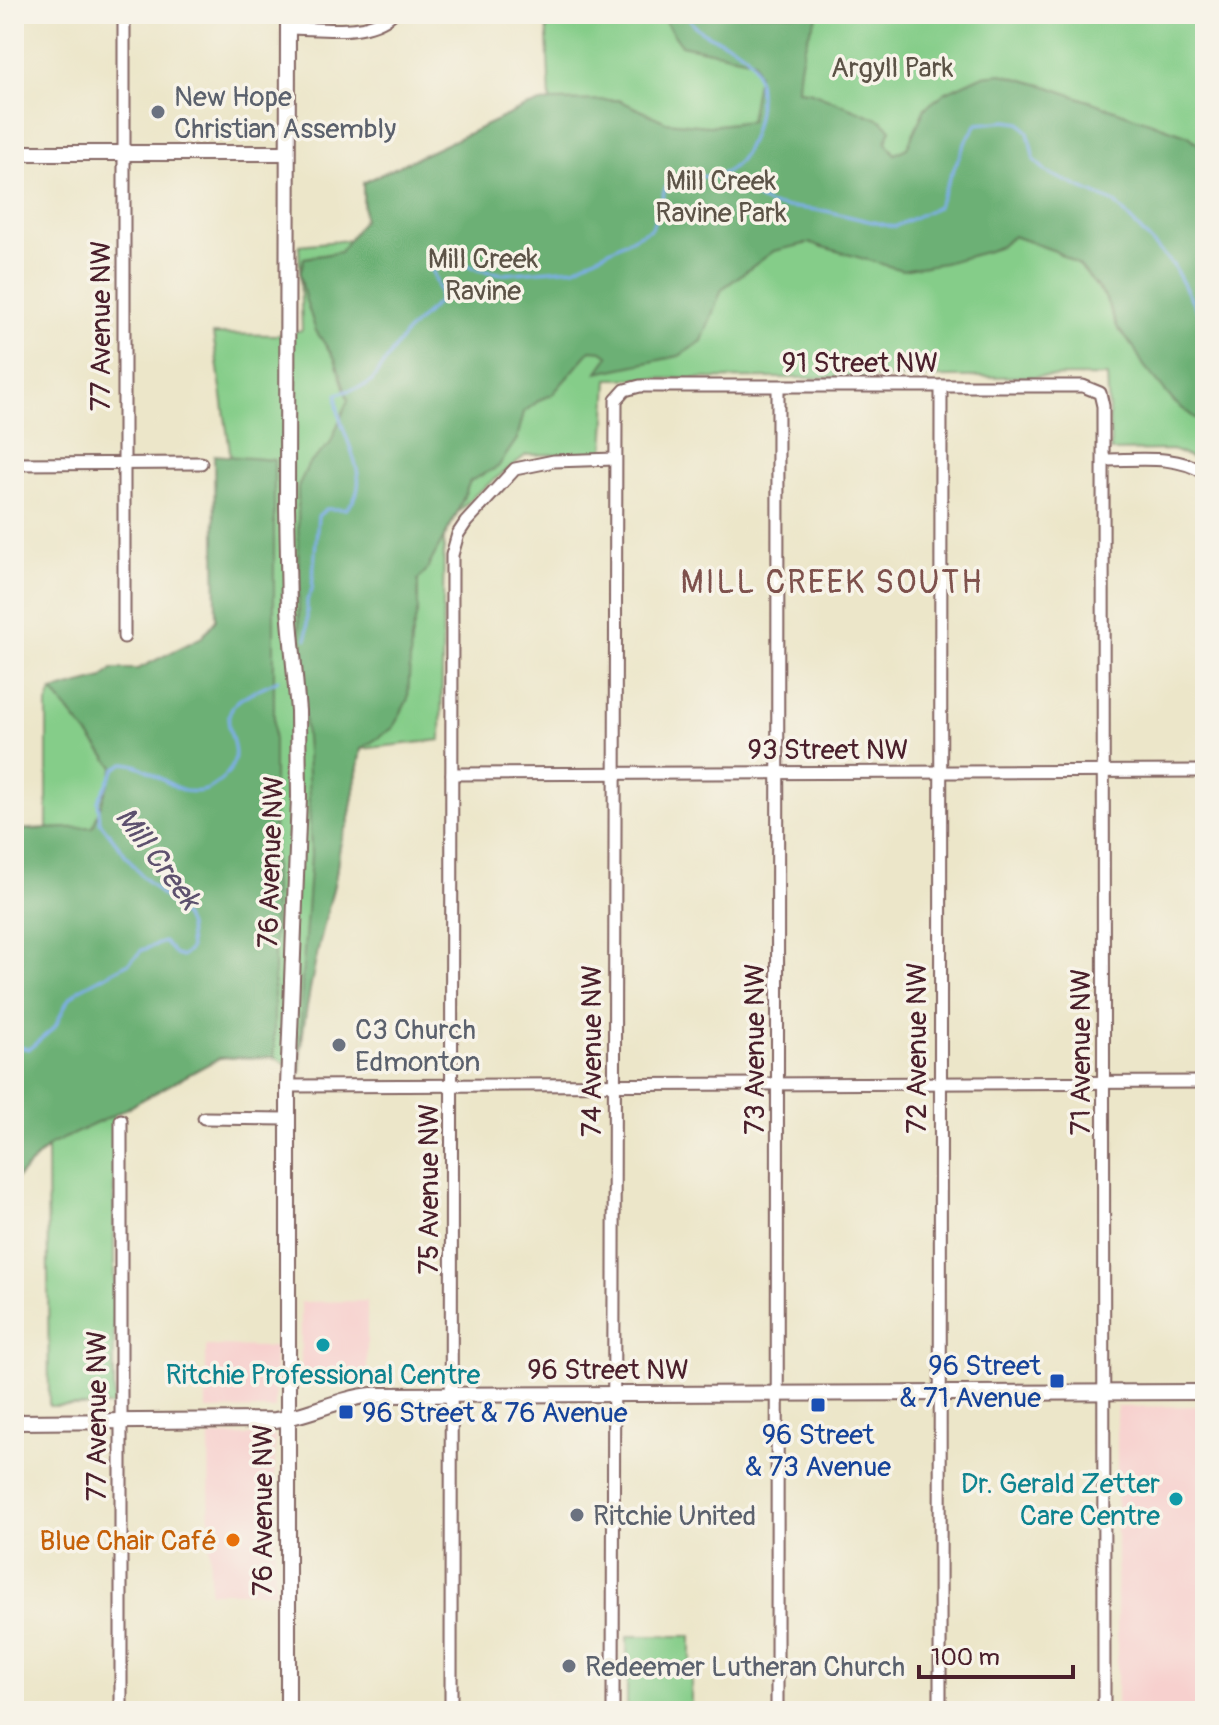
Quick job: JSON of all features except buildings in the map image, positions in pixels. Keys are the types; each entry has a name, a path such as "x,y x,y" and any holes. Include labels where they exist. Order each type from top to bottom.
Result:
{"street":[{"name":"77 Avenue NW","path":"124,14 124,637"},
{"path":"288,21 361,28 392,14"},
{"name":"76 Avenue NW","path":"288,21 287,506 299,784 288,1086 288,1711"},
{"path":"14,153 287,153"},
{"name":"91 Street NW","path":"621,393 640,386 1083,386 1100,393"},
{"name":"72 Avenue NW","path":"940,1711 941,386"},
{"name":"73 Avenue NW","path":"777,1711 778,387"},
{"name":"74 Avenue NW","path":"613,1711 615,405 621,393"},
{"name":"71 Avenue NW","path":"1100,393 1103,401 1104,460 1104,1711"},
{"name":"75 Avenue NW","path":"451,1711 452,563 455,541 464,524 509,474 521,467 554,461 615,459"},
{"path":"1104,460 1173,460 1187,463 1205,473"},
{"path":"14,464 201,463"},
{"name":"93 Street NW","path":"452,774 1205,771"},
{"path":"288,1086 1205,1082"},
{"path":"204,1118 288,1119"},
{"name":"77 Avenue NW","path":"121,1120 121,1711"},
{"name":"96 Street NW","path":"14,1422 288,1418 357,1397 1205,1392"}],"shaded area":[{"path":"367,1301 367,1383 301,1384 301,1302"},
{"path":"206,1346 275,1347 275,1409 206,1410"},
{"path":"1205,1406 1205,1711 1117,1711 1117,1407"},
{"path":"209,1436 275,1436 275,1592 210,1592"}],"green space":[{"name":"Mill Creek Ravine Park","path":"546,14 1205,14 1205,463 1172,450 1111,451 1107,376 608,379 604,453 526,455 457,513 444,538 441,740 361,749 348,825 340,846 306,1000 301,1071 274,1057 219,1058 114,1115 114,1406 49,1406 47,1148 14,1181 14,830 47,828 47,704 52,691 130,691 245,672 232,465 213,334 277,335 302,330 299,245 349,240 364,219 363,183 525,107 550,101"},
{"name":"Mill Creek Ravine","path":"660,14 819,14 804,50 798,90 809,91 881,120 891,129 886,142 895,154 907,148 925,108 946,92 981,76 1002,74 1049,87 1189,136 1205,150 1205,426 1174,402 1144,366 1133,346 1118,329 1105,297 1080,266 1055,251 1013,236 989,251 902,270 809,243 774,251 722,289 702,341 679,356 597,373 609,356 602,351 591,350 552,395 524,412 517,439 498,467 470,481 457,513 418,580 418,609 411,640 408,699 393,728 361,749 348,825 340,847 314,971 300,1058 311,855 299,639 298,487 308,465 330,444 348,400 335,359 316,331 305,298 300,274 304,258 340,252 364,219 363,183 525,107 550,101 619,100 666,122 709,126 750,121 758,75 754,60 681,45"},
{"path":"214,455 274,460 274,1057 219,1058 114,1115 48,1146 14,1181 14,830 93,827 114,767 52,691 103,678 112,669 138,669 202,637 216,620"},
{"path":"627,1636 691,1636 691,1711 627,1711"}],"waterway":[{"name":"Mill Creek","path":"307,639 307,600 312,589 318,516 326,509 346,509 355,497 358,484 357,469 342,423 337,394 372,381 405,334 438,302 440,293 431,266 435,255 444,254 478,270 504,274 575,268 652,228 665,189 672,179 720,175 737,164 745,151 757,117 759,99 754,66 739,49 699,29 687,14"},
{"path":"715,177 770,205 826,211 894,227 937,207 967,139 977,124 1020,123 1028,132 1034,160 1048,173 1115,203 1173,265 1205,325"},
{"name":"Mill Creek","path":"14,1046 29,1049 55,1027 68,1000 80,989 129,963 142,950 164,942 182,957 190,949 184,917 141,875 100,822 98,801 115,769 124,763 145,769 184,790 195,792 212,787 230,769 234,759 229,723 229,714 234,705 248,694 278,680"}],"place":[{"name":"New Hope Christian Assembly","path":"158,112"},
{"name":"C3 Church Edmonton","path":"339,1045"},
{"name":"Ritchie Professional Centre","path":"323,1345"},
{"name":"96 Street & 71 Avenue","path":"1057,1381"},
{"name":"96 Street & 73 Avenue","path":"818,1405"},
{"name":"96 Street & 76 Avenue","path":"346,1412"},
{"name":"Dr. Gerald Zetter Care Centre","path":"1176,1499"},
{"name":"Ritchie United","path":"577,1515"},
{"name":"Blue Chair Café","path":"233,1540"},
{"name":"Redeemer Lutheran Church","path":"569,1666"}],"district":[{"name":"MILL CREEK SOUTH","path":"832,582"}],"park label":[{"name":"Argyll Park","path":"892,67"}]}
